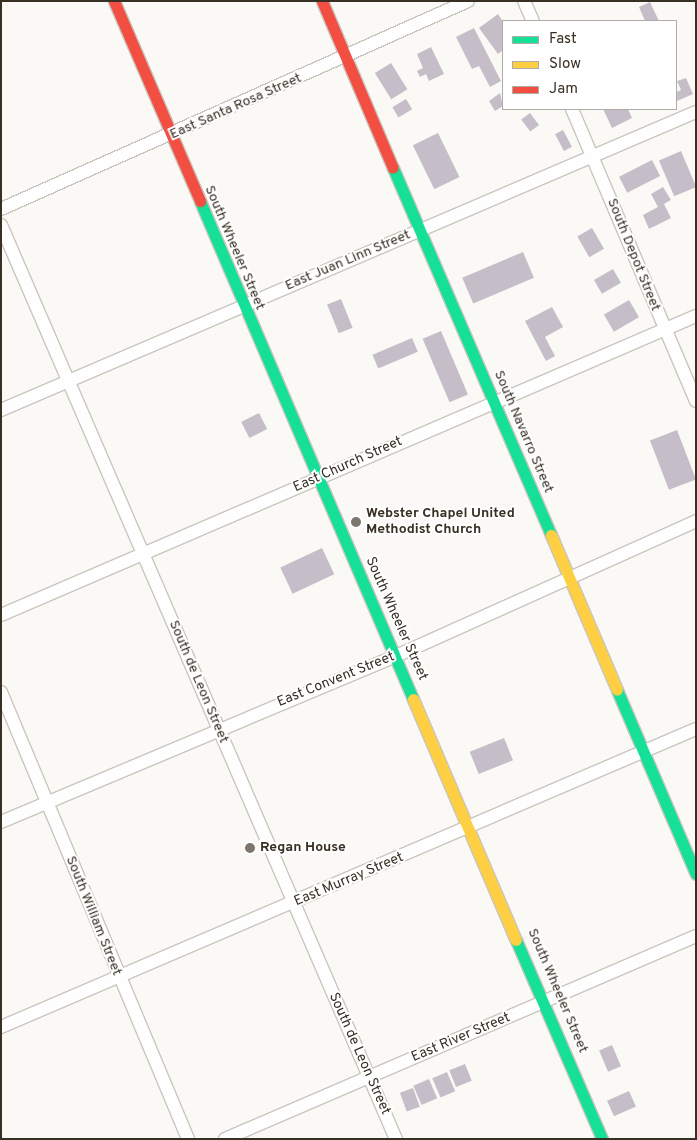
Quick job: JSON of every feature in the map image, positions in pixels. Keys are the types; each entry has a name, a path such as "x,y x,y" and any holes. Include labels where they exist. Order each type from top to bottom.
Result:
{"street":[{"name":"South Wheeler Street","path":"114,1 242,306 546,1002 602,1139"},
{"name":"South Navarro Street","path":"322,1 696,874"},
{"name":"East Santa Rosa Street","path":"1,209 170,137 468,1"},
{"path":"524,1 533,20"},
{"name":"South Depot Street","path":"572,110 664,330 696,401"},
{"name":"East Juan Linn Street","path":"1,410 70,378 696,112"},
{"name":"South de Leon Street","path":"1,225 70,378 217,730 396,1139"},
{"name":"East Church Street","path":"1,615 145,555 493,401 696,316"},
{"name":"East Convent Street","path":"1,822 396,656 696,521"},
{"name":"South William Street","path":"1,692 118,979 188,1139"},
{"name":"East Murray Street","path":"1,1027 118,979 696,730"},
{"name":"East River Street","path":"225,1139 696,936"}],"building":[{"path":"650,2 659,20 645,20 639,7"},
{"path":"498,14 502,20 502,51 498,54 479,28"},
{"path":"474,28 501,81 490,87 479,66 472,69 456,37"},
{"path":"431,47 444,74 429,81 426,74 420,77 417,71 423,68 417,54"},
{"path":"391,63 407,89 391,99 375,73"},
{"path":"686,78 693,94 677,101 677,92 681,90 677,81"},
{"path":"500,93 502,107 495,111 489,101"},
{"path":"406,99 412,109 398,118 392,107"},
{"path":"603,110 628,110 632,118 612,128"},
{"path":"530,113 539,125 530,132 521,120"},
{"path":"563,130 572,147 564,151 555,134"},
{"path":"438,133 459,177 434,189 413,145"},
{"path":"681,151 696,187 674,196 659,160"},
{"path":"652,160 660,176 627,193 619,177"},
{"path":"663,187 671,200 664,204 671,218 649,229 643,215 658,207 651,194"},
{"path":"592,228 604,249 589,257 577,236"},
{"path":"523,252 534,278 473,304 462,278"},
{"path":"613,269 621,283 602,294 594,280"},
{"path":"341,299 353,328 339,333 327,305"},
{"path":"629,300 639,317 614,332 604,314"},
{"path":"552,307 563,327 545,337 555,356 546,361 525,321"},
{"path":"441,331 468,395 450,402 423,339"},
{"path":"412,338 418,352 378,369 372,355"},
{"path":"259,413 267,429 249,438 241,422"},
{"path":"677,430 696,479 669,490 650,440"},
{"path":"322,548 334,574 293,594 280,567"},
{"path":"504,738 513,760 479,774 470,752"},
{"path":"612,1045 621,1066 608,1072 599,1050"},
{"path":"465,1064 472,1081 456,1087 449,1070"},
{"path":"447,1072 455,1091 440,1098 432,1078"},
{"path":"429,1079 437,1098 422,1105 413,1086"},
{"path":"413,1088 420,1107 407,1112 400,1093"},
{"path":"629,1091 636,1107 614,1116 607,1101"}],"traffic: fast":[{"path":"393,168 551,535"},
{"path":"200,201 413,699"},
{"path":"617,690 696,874"},
{"path":"516,940 602,1139"}],"traffic: slow":[{"path":"551,535 617,690"},
{"path":"413,699 516,940"}],"traffic: jam":[{"path":"114,1 200,201"},
{"path":"322,1 393,168"}],"place":[{"name":"Webster Chapel United Methodist Church","path":"356,522"},
{"name":"Regan House","path":"250,848"}]}
